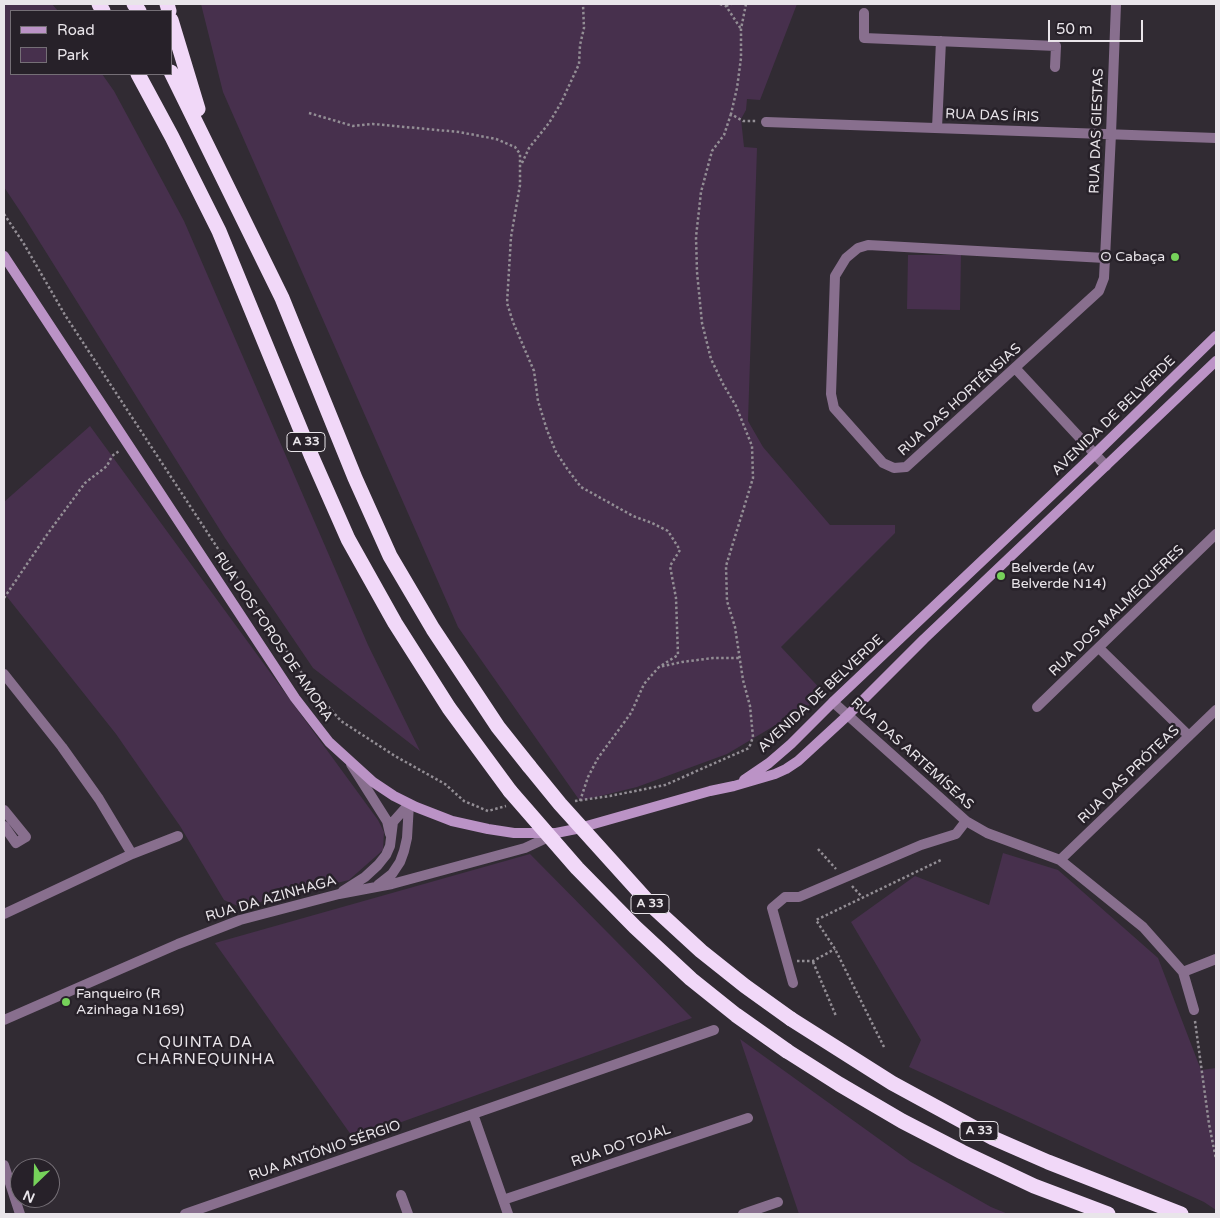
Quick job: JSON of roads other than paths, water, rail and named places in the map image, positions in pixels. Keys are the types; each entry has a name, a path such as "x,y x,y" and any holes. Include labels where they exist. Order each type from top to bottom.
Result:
{"highway":[{"path":"172,23 200,115 231,191"},
{"name":"A 33","path":"172,74 282,298 355,478 390,556 438,637 498,727 560,804 652,906 701,951 791,1020 892,1083 993,1138 1048,1162 1181,1214"},
{"name":"A 33","path":"139,75 219,231 311,455 348,539 395,623 439,693 511,797 635,928 691,978 787,1051 838,1084 902,1121 962,1152 1034,1186 1108,1214"}],"main road":[{"name":"RUA DOS FOROS DE AMORA","path":"4,256 311,721 329,742 373,782 409,804 452,821 514,833 556,833 734,786"},
{"name":"AVENIDA DE BELVERDE","path":"734,786 769,763 791,744 1216,336"},
{"name":"AVENIDA DE BELVERDE","path":"734,786 775,774 798,761 1216,361"}],"street":[{"name":"RUA DAS GIESTAS","path":"1105,258 1116,4"},
{"path":"864,13 864,38 1056,46 1055,68"},
{"path":"936,128 941,41"},
{"name":"RUA DAS ÍRIS","path":"766,122 1216,138"},
{"name":"RUA DAS HORTÊNSIAS","path":"868,245 1105,258 1104,278 1099,291 910,464 894,468 883,463 832,404 832,340 837,271 849,254 858,248 868,245"},
{"path":"1016,369 1106,466"},
{"name":"RUA DOS MALMEQUERES","path":"1037,707 1216,534"},
{"path":"1099,648 1189,736"},
{"path":"4,674 62,747 99,799 132,854"},
{"name":"RUA DAS ARTEMÍSEAS","path":"833,702 966,821 987,832 1060,860 1143,927 1183,972 1194,1010"},
{"name":"RUA DAS PRÓTEAS","path":"1060,860 1216,710"},
{"path":"351,763 387,821 391,837"},
{"path":"339,894 365,876 386,855 390,846 394,822 409,804"},
{"path":"373,888 392,874 400,862 407,838 409,804"},
{"path":"4,810 26,837 16,844 4,826"},
{"path":"794,983 772,908 785,897 799,897 921,845 956,834 966,821"},
{"name":"RUA DA AZINHAGA","path":"4,1020 215,928 339,894 373,888 525,848 556,833"},
{"path":"4,914 132,854 178,836"},
{"path":"1183,972 1216,959"},
{"name":"RUA ANTÓNIO SÉRGIO","path":"186,1214 714,1030"},
{"path":"473,1114 508,1214"},
{"name":"RUA DO TOJAL","path":"503,1200 748,1118"},
{"path":"4,1165 20,1214"},
{"path":"401,1195 408,1214"},
{"path":"742,1214 778,1202"}],"place":[{"name":"O Cabaça","path":"1175,257"},
{"name":"Belverde (Av Belverde N14)","path":"1001,576"},
{"name":"Fanqueiro (R Azinhaga N169)","path":"66,1002"}],"district":[{"name":"QUINTA DA CHARNEQUINHA","path":"206,1052"}]}
